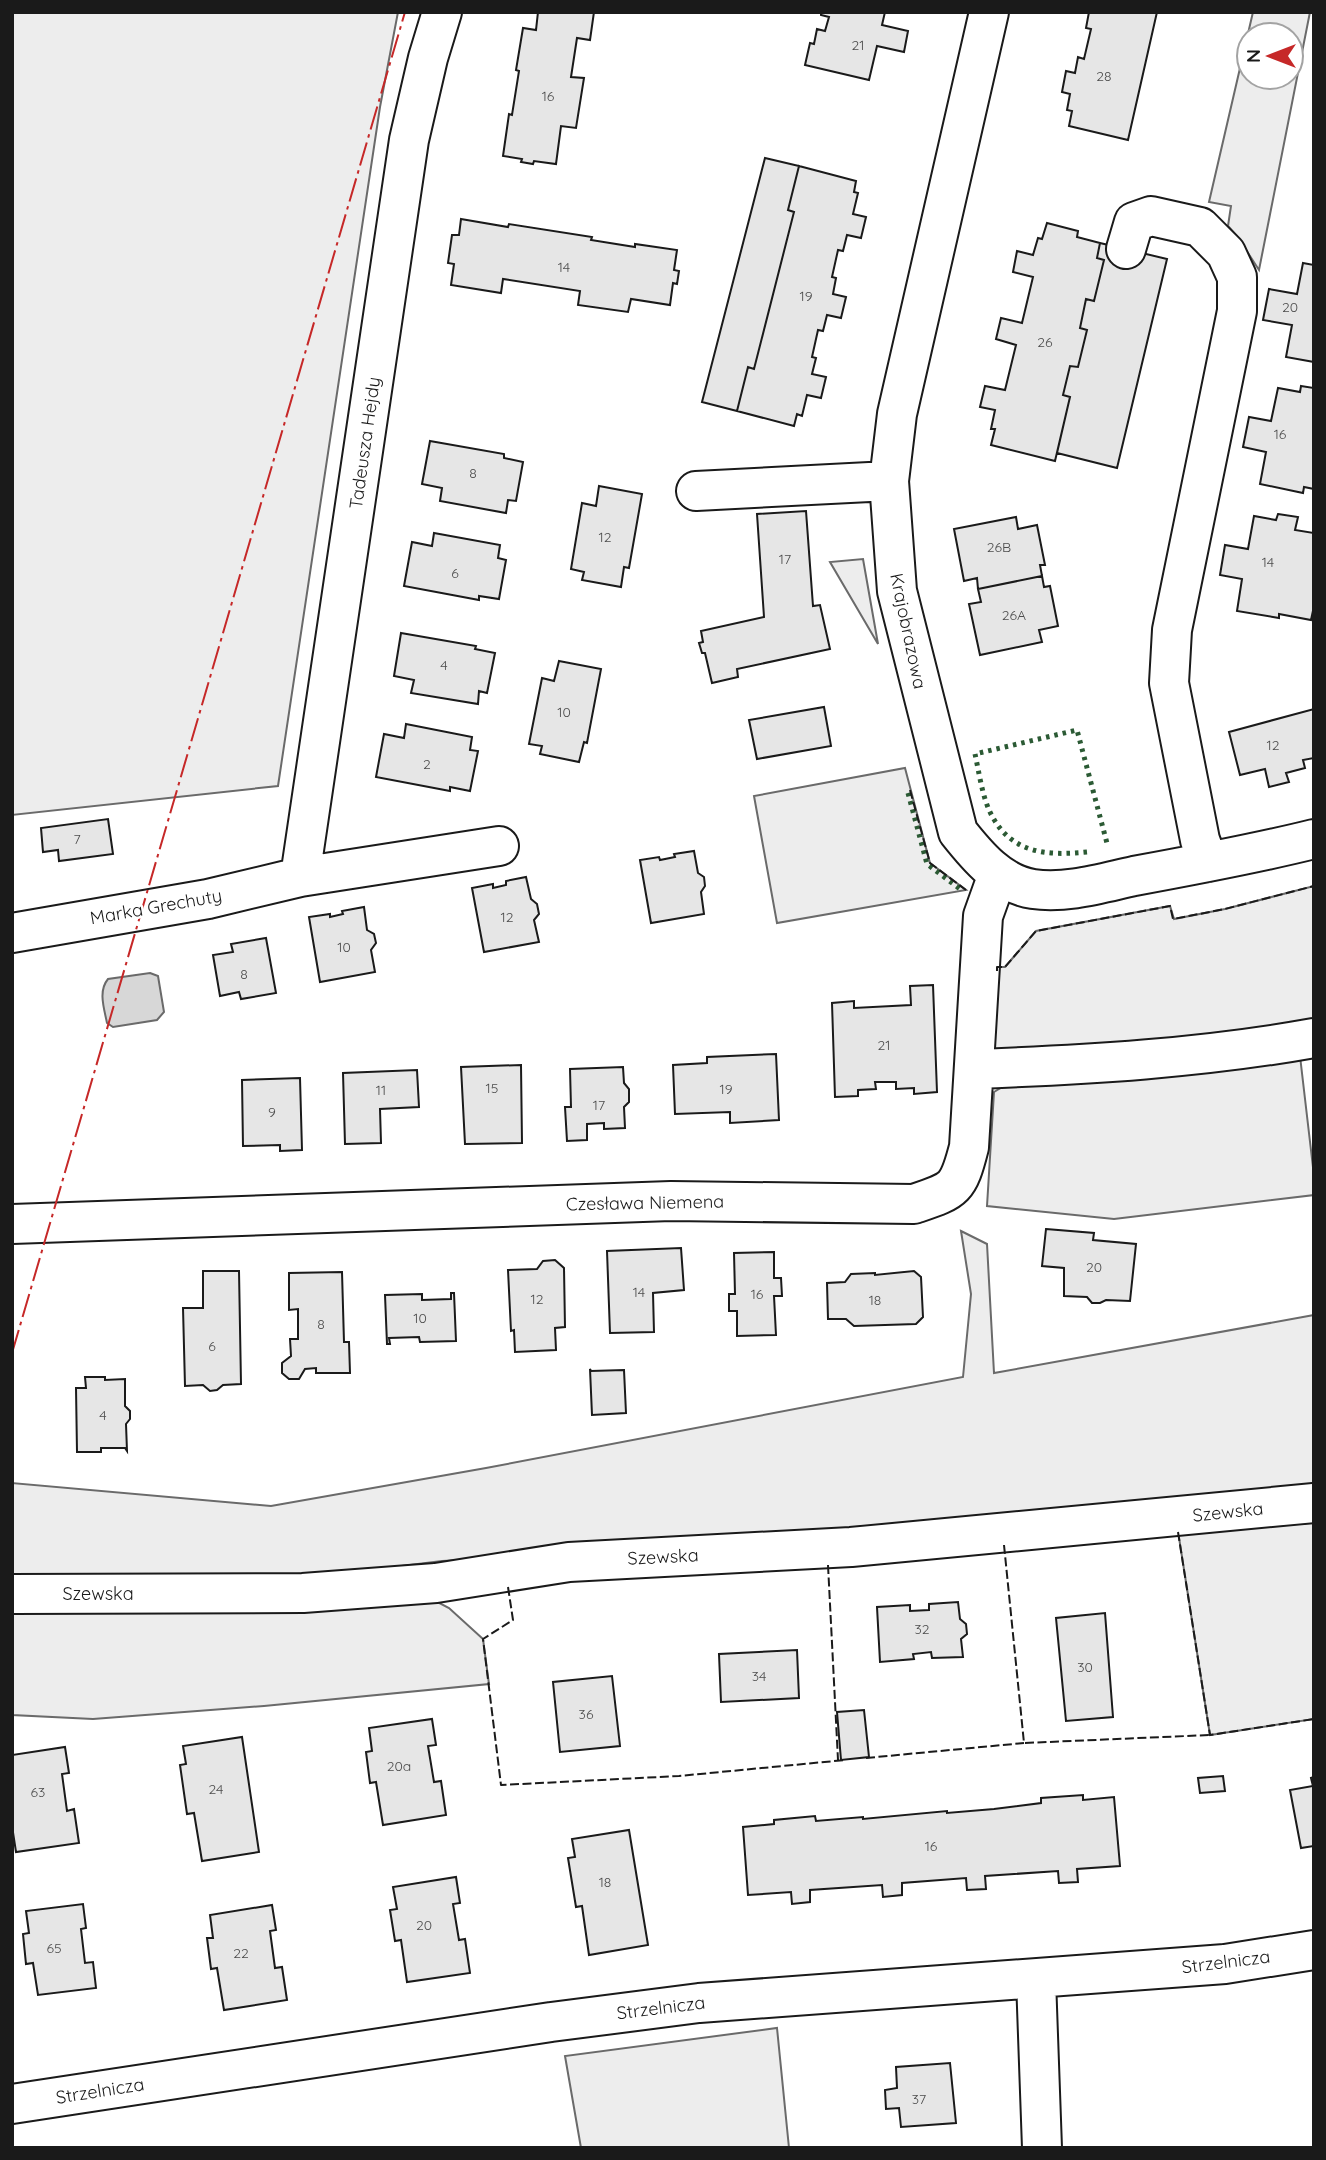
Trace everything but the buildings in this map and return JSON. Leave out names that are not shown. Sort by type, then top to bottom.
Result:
[{"type":"street","name":"Tadeusza Hejdy","points":[[300,877],[409,140],[442,12]]},
{"type":"street","name":"Krajobrazowa","points":[[989,12],[897,414],[889,481],[897,591],[958,832],[980,859],[998,874],[1031,889],[1065,890],[1314,839]]},
{"type":"street","points":[[1126,249],[1134,222],[1152,216],[1200,227],[1226,253],[1237,277],[1237,311],[1172,630],[1169,683],[1200,840],[1208,862]]},
{"type":"street","points":[[696,491],[889,481]]},
{"type":"street","name":"Marka Grechuty","points":[[12,933],[208,899],[300,877],[499,846]]},
{"type":"street","name":"Czesława Niemena","points":[[12,1224],[671,1201],[914,1204],[947,1193],[961,1178],[969,1147],[983,916],[998,874]]},
{"type":"street","points":[[974,1069],[1116,1063],[1256,1049],[1314,1038]]},
{"type":"street","name":"Szewska","points":[[12,1594],[303,1593],[436,1583],[569,1562],[851,1547],[1314,1503]]},
{"type":"street","name":"Strzelnicza","points":[[12,2104],[551,2022],[674,2006],[1225,1964],[1314,1950]]},
{"type":"street","points":[[1036,1979],[1042,2148]]},
{"type":"shaded area","points":[[12,12],[398,12],[380,107],[278,786],[12,815]]},
{"type":"shaded area","points":[[1253,12],[1310,12],[1305,37],[1305,21],[1251,21]]},
{"type":"shaded area","points":[[1235,90],[1294,91],[1259,270],[1228,226],[1231,206],[1209,202]]},
{"type":"shaded area","points":[[863,559],[878,644],[830,562]]},
{"type":"shaded area","points":[[905,768],[930,863],[966,890],[777,923],[754,796]]},
{"type":"shaded area","points":[[1314,886],[1314,1030],[992,1060],[997,967],[1005,967],[1036,931],[1170,906],[1174,919]]},
{"type":"shaded area","points":[[150,973],[158,976],[164,1012],[157,1020],[113,1027],[107,1023],[102,994],[108,979]]},
{"type":"shaded area","points":[[1300,1056],[1314,1195],[1114,1219],[987,1206],[994,1092],[1014,1080]]},
{"type":"shaded area","points":[[961,1231],[987,1244],[994,1373],[1314,1315],[1314,1496],[442,1561],[353,1572],[12,1584],[12,1483],[271,1506],[963,1377],[971,1294]]},
{"type":"shaded area","points":[[1314,1511],[1314,1719],[1210,1735],[1177,1525]]},
{"type":"shaded area","points":[[426,1596],[449,1608],[483,1639],[489,1684],[264,1706],[93,1719],[12,1715],[12,1603]]},
{"type":"shaded area","points":[[777,2028],[789,2148],[581,2148],[565,2056]]},
{"type":"hedge","points":[[1087,852],[1044,852],[1031,849],[1008,837],[998,826],[987,805],[975,754],[1077,730],[1108,847]]},
{"type":"hedge","points":[[908,793],[927,864],[960,889]]},
{"type":"fence","points":[[910,790],[930,863],[966,890]]},
{"type":"fence","points":[[997,971],[997,967],[1005,967],[1036,931],[1170,906],[1173,919],[1225,909],[1314,886]]},
{"type":"fence","points":[[1178,1532],[1210,1735],[1314,1719]]},
{"type":"fence","points":[[1004,1545],[1024,1743],[1210,1735]]},
{"type":"fence","points":[[828,1565],[838,1760]]},
{"type":"fence","points":[[508,1587],[513,1620],[483,1639],[501,1785],[679,1776],[845,1760]]},
{"type":"fence","points":[[866,1758],[1024,1743]]},
{"type":"power","points":[[12,1353],[405,12]]}]
